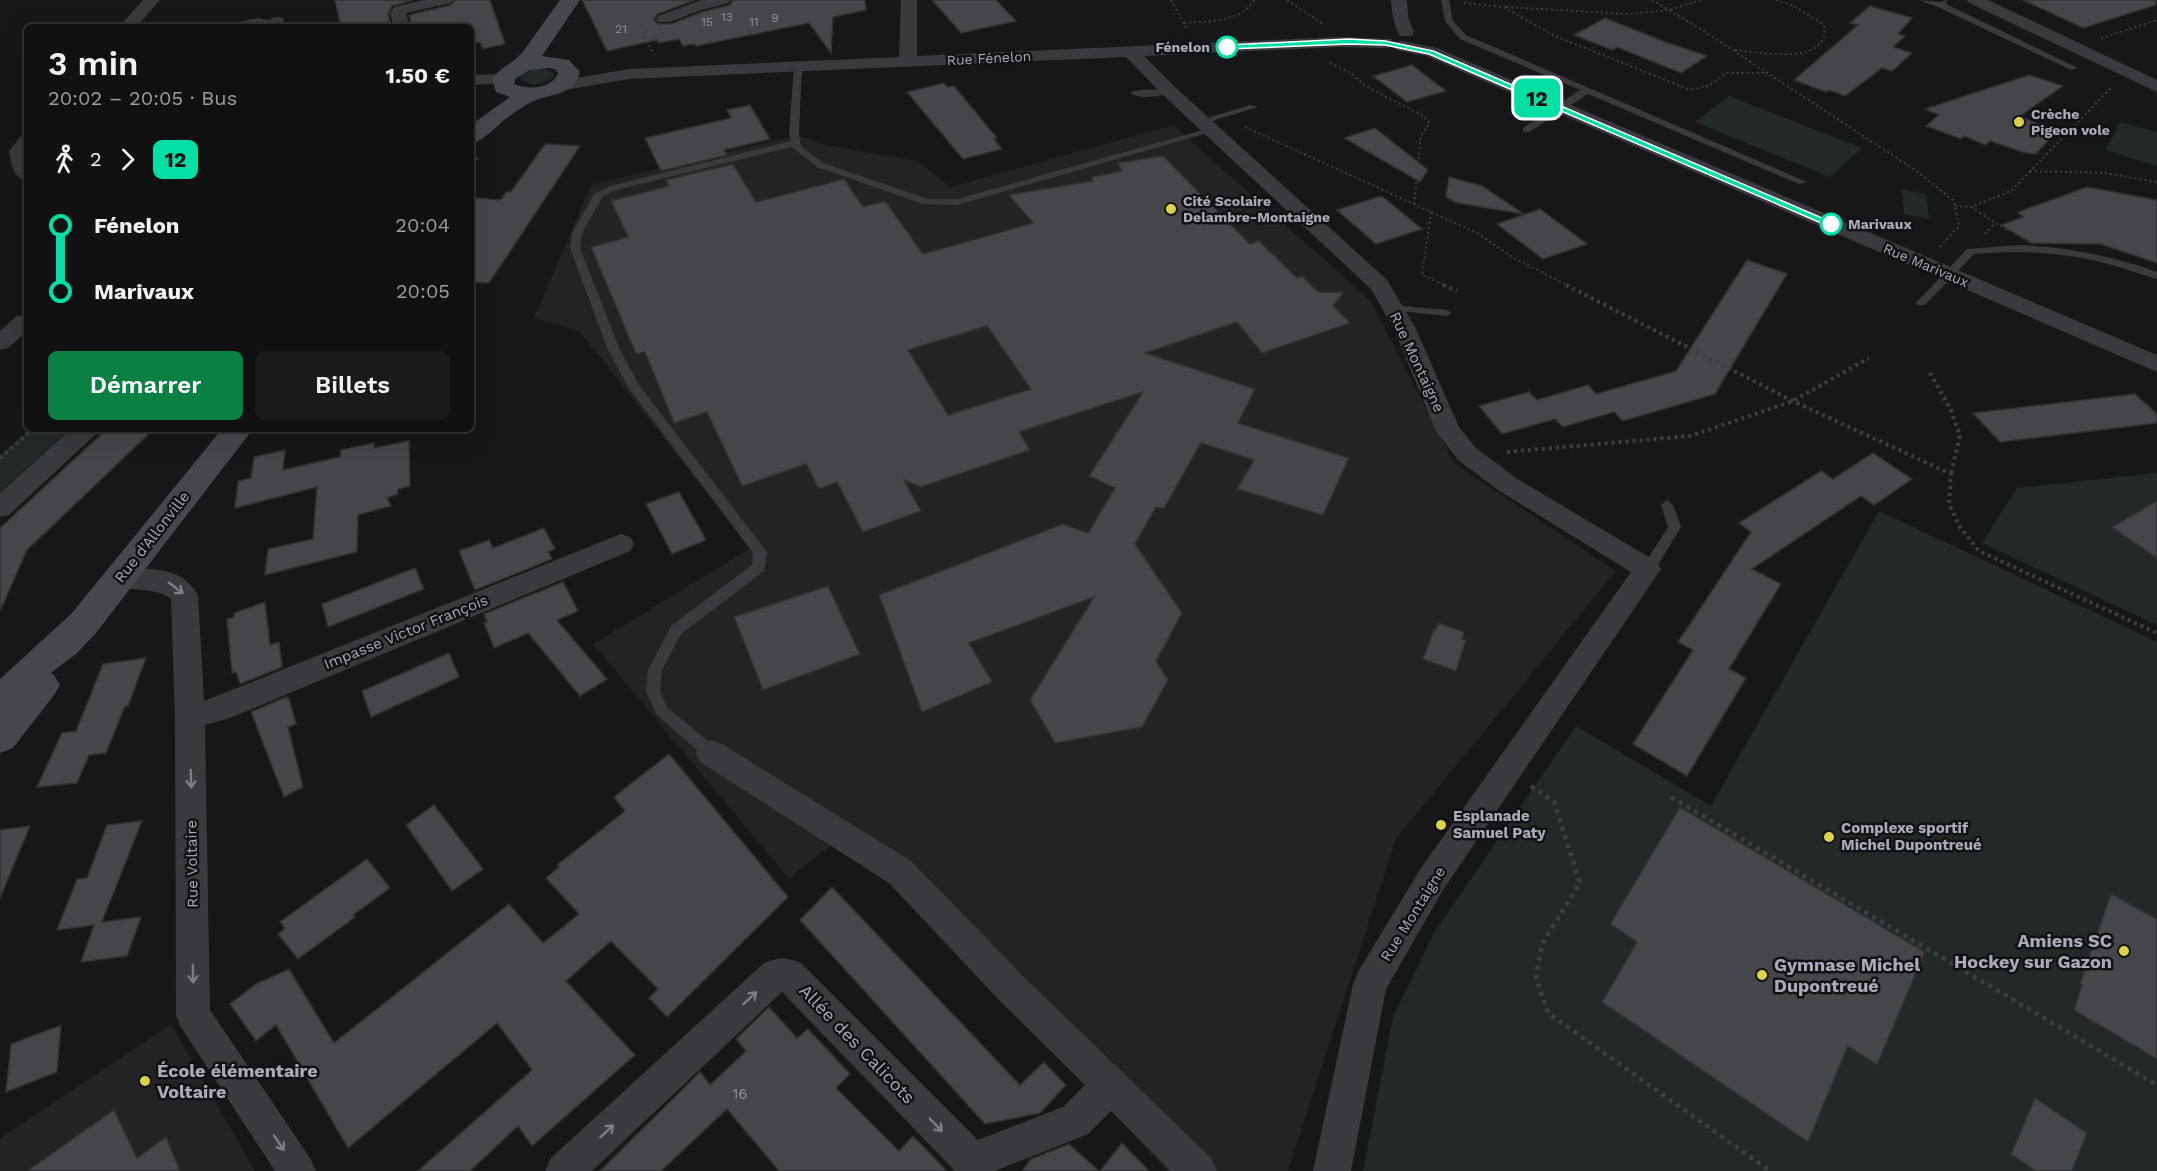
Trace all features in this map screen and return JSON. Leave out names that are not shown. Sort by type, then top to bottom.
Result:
[{"type":"main road","points":[[524,65],[570,0]]},
{"type":"main road","points":[[545,37],[560,72]]},
{"type":"main road","points":[[474,130],[510,71],[540,62],[560,72]]},
{"type":"main road","points":[[474,132],[511,105],[532,94],[560,72]]},
{"type":"main road","points":[[504,83],[515,93],[532,94]]},
{"type":"main road","name":"Rue d'Allonville","points":[[0,737],[41,687],[65,643],[120,578],[236,432]]},
{"type":"main road","name":"Rue d'Allonville","points":[[0,702],[43,659],[65,643]]},
{"type":"street","points":[[130,24],[152,0]]},
{"type":"street","points":[[396,24],[400,10],[445,0]]},
{"type":"street","points":[[664,19],[696,6],[723,0]]},
{"type":"street","points":[[908,61],[909,0]]},
{"type":"street","points":[[1975,0],[2157,87]]},
{"type":"street","points":[[1383,36],[1404,27]]},
{"type":"street","name":"Rue Marivaux","points":[[1383,36],[1404,27],[1431,52],[2157,364]]},
{"type":"street","name":"Rue Fénelon","points":[[560,72],[629,74],[1344,42],[1383,36]]},
{"type":"street","name":"Rue Montaigne","points":[[1130,51],[1169,91],[1210,123],[1379,285],[1404,327],[1448,431],[1467,454],[1507,484],[1648,569],[1432,879],[1370,984],[1332,1171]]},
{"type":"street","points":[[474,80],[504,83]]},
{"type":"street","points":[[24,144],[18,151],[24,170]]},
{"type":"street","points":[[0,172],[24,173]]},
{"type":"street","points":[[0,321],[24,321]]},
{"type":"street","points":[[0,343],[24,323]]},
{"type":"street","points":[[0,508],[83,432]]},
{"type":"street","name":"Impasse Victor François","points":[[190,717],[220,709],[621,544]]},
{"type":"street","name":"Rue Voltaire","points":[[120,578],[168,582],[184,595],[190,717],[193,1015],[297,1171]]},
{"type":"street","points":[[711,753],[900,872],[1012,989],[1198,1171]]},
{"type":"street","name":"Allée des Calicots","points":[[564,1171],[776,975],[789,975],[972,1161],[1075,1121],[1111,1085]]},
{"type":"lane","points":[[1923,0],[1943,3],[2074,68]]},
{"type":"lane","points":[[1445,1],[1450,26],[1463,37],[1802,182]]},
{"type":"lane","points":[[236,24],[258,20],[273,24]]},
{"type":"lane","points":[[798,66],[794,133],[797,147],[820,165],[927,202],[957,202],[1210,123],[1252,107]]},
{"type":"lane","points":[[1526,130],[1587,90]]},
{"type":"lane","points":[[1134,93],[1156,94],[1169,91]]},
{"type":"lane","points":[[711,753],[663,711],[653,692],[655,670],[676,630],[759,567],[759,552],[634,387],[614,350],[575,248],[577,233],[599,194],[613,188],[796,143]]},
{"type":"lane","points":[[1921,303],[1971,250],[1993,248],[2036,250],[2092,256],[2119,262],[2157,276]]},
{"type":"lane","points":[[1393,308],[1447,313]]},
{"type":"lane","name":"Rue Montaigne","points":[[1648,569],[1675,527],[1667,505]]},
{"type":"path","points":[[1171,0],[1197,48]]},
{"type":"path","points":[[1184,23],[1222,20],[1251,8],[1255,0]]},
{"type":"path","points":[[1287,0],[1321,22],[1344,42]]},
{"type":"path","points":[[1652,0],[1734,50],[1915,170],[1954,201],[1959,226],[1931,257],[1905,249],[1900,254]]},
{"type":"path","points":[[1445,1],[1503,7],[1629,14],[1669,10],[1701,0]]},
{"type":"path","points":[[1734,50],[1787,55],[1808,52],[1822,45],[1826,35],[1824,25],[1792,5],[1775,0]]},
{"type":"path","points":[[1503,7],[1555,36],[1688,89],[1703,89],[1726,72],[1768,73]]},
{"type":"path","points":[[662,72],[643,33],[664,19]]},
{"type":"path","points":[[2073,46],[2157,20]]},
{"type":"path","points":[[1311,43],[1321,58],[1351,73],[1365,86],[1422,115],[1430,123],[1421,135],[1414,206]]},
{"type":"path","points":[[1955,206],[1971,207],[2011,191],[2108,89],[2140,79]]},
{"type":"path","points":[[1210,123],[1246,127],[1414,206],[1480,234],[1514,258],[1793,401],[1951,474]]},
{"type":"path","points":[[2029,171],[2104,173],[2157,182]]},
{"type":"path","points":[[1971,207],[2036,250]]},
{"type":"path","points":[[1431,212],[1422,276],[1457,291]]},
{"type":"path","points":[[1467,454],[1489,449],[1516,453],[1690,436],[1793,401],[1869,358]]},
{"type":"path","points":[[1930,373],[1951,410],[1960,436],[1951,474],[1949,504],[1960,527],[1979,551],[2157,633]]},
{"type":"path","points":[[0,458],[30,432]]},
{"type":"path","points":[[1509,771],[1554,802],[1580,884],[1542,944],[1536,977],[1548,1013],[1770,1171]]},
{"type":"path","points":[[1671,797],[2157,1085]]},
{"type":"shaded area","points":[[534,69],[548,70],[554,74],[552,79],[535,85],[521,81],[520,77]]},
{"type":"shaded area","points":[[1729,96],[1862,148],[1830,177],[1695,122]]},
{"type":"shaded area","points":[[2120,122],[2157,132],[2157,166],[2106,150]]},
{"type":"shaded area","points":[[1173,125],[1371,301],[1454,463],[1616,571],[1396,839],[1288,1171],[1167,1171],[853,827],[789,879],[593,644],[751,548],[579,331],[534,318],[591,185],[798,135],[825,145],[918,161],[950,187]]},
{"type":"shaded area","points":[[1902,189],[1926,194],[1929,219],[1904,214]]},
{"type":"shaded area","points":[[27,432],[67,432],[0,492],[0,456]]},
{"type":"shaded area","points":[[2157,473],[2157,625],[1982,543],[2017,488]]},
{"type":"shaded area","name":"Complexe sportif Michel Dupontreué","points":[[1879,511],[2157,642],[2157,1171],[1363,1171],[1393,1017],[1435,931],[1576,726],[1711,806]]},
{"type":"shaded area","name":"École élémentaire Voltaire","points":[[171,1024],[255,1171],[0,1171],[0,1138]]},
{"type":"building","points":[[335,0],[413,0],[392,6],[388,14],[390,22],[386,24],[340,24]]},
{"type":"building","points":[[455,0],[490,0],[505,44],[483,49],[480,42],[474,43],[474,24],[411,24],[409,15],[451,5]]},
{"type":"building","points":[[582,0],[695,0],[657,14],[654,20],[658,24],[671,24],[702,12],[730,5],[733,0],[865,0],[866,10],[833,17],[831,53],[809,23],[696,46],[694,44],[683,46],[679,39],[658,43],[657,40],[607,51]]},
{"type":"building","points":[[932,0],[996,0],[1016,21],[961,33]]},
{"type":"building","points":[[2023,0],[2156,0],[2156,5],[2083,28]]},
{"type":"building","points":[[1870,6],[1912,18],[1898,34],[1905,36],[1893,47],[1912,53],[1892,71],[1882,68],[1845,96],[1829,90],[1826,92],[1794,80],[1858,25],[1850,23]]},
{"type":"building","points":[[1605,18],[1707,56],[1681,73],[1617,47],[1612,50],[1574,35]]},
{"type":"building","points":[[1412,65],[1446,91],[1407,102],[1373,76]]},
{"type":"building","points":[[2029,75],[2063,86],[2020,116],[2056,132],[2036,154],[2022,152],[1991,141],[1985,145],[1964,136],[1961,139],[1926,126],[1939,115],[1925,109]]},
{"type":"building","points":[[944,83],[947,87],[954,86],[997,138],[994,139],[1002,149],[963,159],[907,92]]},
{"type":"building","points":[[750,105],[770,139],[724,150],[727,155],[661,171],[645,138],[731,118],[727,110]]},
{"type":"building","points":[[1375,128],[1428,170],[1420,182],[1344,138]]},
{"type":"building","points":[[545,144],[580,146],[489,283],[474,282],[474,202],[477,198],[501,200],[506,192],[511,192]]},
{"type":"building","points":[[1163,156],[1250,244],[1259,241],[1297,278],[1302,276],[1318,292],[1344,292],[1333,306],[1350,323],[1262,353],[1237,322],[1145,353],[1255,389],[1238,423],[1349,458],[1323,515],[1237,489],[1254,460],[1201,443],[1164,508],[1156,507],[1135,544],[1182,613],[1156,661],[1168,680],[1142,727],[1055,743],[1030,700],[1094,597],[969,643],[992,682],[922,712],[879,595],[1063,524],[1088,533],[1115,488],[1089,476],[1143,392],[1019,432],[1030,450],[921,487],[904,480],[921,511],[863,532],[837,482],[819,489],[806,464],[742,486],[707,412],[674,423],[645,352],[636,354],[591,247],[628,237],[611,201],[669,186],[666,180],[733,164],[756,202],[844,179],[863,207],[885,201],[923,254],[1033,223],[1009,195],[1093,181],[1091,177],[1122,171],[1118,163]],"holes":[[[987,326],[1031,389],[948,415],[908,350]]]},
{"type":"building","points":[[1449,177],[1482,186],[1524,214],[1457,203],[1446,197]]},
{"type":"building","points":[[2087,187],[2157,200],[2157,263],[2100,244],[2031,243],[2001,225],[2023,217],[2018,212]]},
{"type":"building","points":[[1383,197],[1422,229],[1376,244],[1337,210]]},
{"type":"building","points":[[1540,209],[1587,244],[1543,259],[1497,224]]},
{"type":"building","points":[[1747,260],[1787,274],[1715,394],[1623,421],[1614,412],[1563,427],[1555,419],[1502,434],[1479,406],[1529,392],[1537,400],[1588,385],[1596,394],[1676,371]]},
{"type":"building","points":[[2135,394],[2157,414],[2157,423],[2000,442],[1973,413]]},
{"type":"building","points":[[104,432],[151,432],[27,550],[0,611],[0,528]]},
{"type":"building","points":[[409,441],[410,486],[398,489],[398,494],[387,498],[391,506],[358,515],[357,552],[265,575],[268,549],[313,539],[317,487],[235,508],[238,481],[251,478],[254,457],[285,450],[283,470],[340,457],[341,450],[374,443],[374,448]]},
{"type":"building","points":[[1873,453],[1912,479],[1874,505],[1861,496],[1752,569],[1781,584],[1729,669],[1746,678],[1687,776],[1633,744],[1693,650],[1678,642],[1751,532],[1739,523],[1821,471],[1833,479]]},
{"type":"building","points":[[679,492],[706,540],[672,554],[646,504]]},
{"type":"building","points":[[2157,501],[2157,558],[2112,527]]},
{"type":"building","points":[[544,528],[555,549],[548,552],[552,559],[475,590],[459,551],[489,540],[493,548]]},
{"type":"building","points":[[415,568],[424,589],[328,627],[322,604]]},
{"type":"building","points":[[563,582],[578,611],[557,620],[607,679],[580,696],[528,633],[494,648],[484,623],[487,622],[484,614]]},
{"type":"building","points":[[828,586],[860,654],[763,690],[734,617]]},
{"type":"building","points":[[265,602],[270,645],[279,642],[282,667],[240,684],[236,672],[232,673],[227,619],[234,617],[234,613]]},
{"type":"building","points":[[1438,623],[1464,632],[1462,639],[1466,640],[1456,671],[1423,659]]},
{"type":"building","points":[[449,653],[459,677],[371,717],[362,691]]},
{"type":"building","points":[[146,658],[128,706],[125,706],[106,753],[89,755],[77,783],[37,787],[62,733],[76,731],[103,664]]},
{"type":"building","points":[[286,697],[286,699],[289,698],[296,724],[288,727],[303,787],[284,797],[251,712]]},
{"type":"building","points":[[669,754],[788,897],[667,1017],[649,998],[658,989],[611,941],[566,981],[635,1055],[532,1146],[518,1126],[470,1171],[418,1171],[532,1070],[497,1023],[348,1148],[276,1025],[256,1041],[230,1004],[256,984],[289,969],[334,1043],[509,904],[543,943],[579,914],[546,878],[559,867],[557,865],[625,811],[614,797]]},
{"type":"building","points":[[434,805],[483,869],[452,891],[406,825]]},
{"type":"building","name":"Gymnase Michel Dupontreué","points":[[1680,807],[1925,952],[1877,1065],[1848,1046],[1808,1142],[1602,1002],[1637,942],[1610,924]]},
{"type":"building","points":[[142,821],[102,922],[141,917],[127,956],[81,962],[94,925],[57,930],[77,879],[87,878],[107,825]]},
{"type":"building","points":[[30,826],[0,898],[0,830]]},
{"type":"building","points":[[367,859],[390,888],[298,959],[278,934],[285,928],[280,922]]},
{"type":"building","points":[[832,887],[1020,1085],[1044,1062],[1066,1085],[1040,1113],[985,1124],[800,920]]},
{"type":"building","name":"Amiens SC Hockey sur Gazon","points":[[2111,894],[2157,919],[2157,1059],[2074,1010],[2082,985],[2080,983]]},
{"type":"building","points":[[769,1007],[797,1038],[808,1029],[850,1074],[836,1088],[899,1151],[913,1136],[947,1171],[779,1171],[727,1109],[661,1171],[600,1171],[700,1072],[710,1085],[746,1051],[736,1039]]},
{"type":"building","points":[[61,1025],[57,1072],[6,1092],[11,1044]]},
{"type":"building","points":[[2035,1098],[2087,1133],[2072,1171],[2035,1171],[2011,1154]]},
{"type":"building","points":[[114,1110],[137,1158],[166,1137],[180,1171],[27,1171]]},
{"type":"building","points":[[1122,1143],[1149,1171],[1100,1171]]},
{"type":"building","points":[[1069,1144],[1099,1171],[1022,1171],[1031,1159]]},
{"type":"bus line","name":"12","points":[[1227,47],[1349,42],[1385,43],[1431,52],[1831,224]]},
{"type":"place","name":"Fénelon","points":[[1227,47]]},
{"type":"place","name":"Crèche Pigeon vole","points":[[2019,122]]},
{"type":"place","name":"Cité Scolaire Delambre-Montaigne","points":[[1171,209]]},
{"type":"place","name":"Marivaux","points":[[1831,224]]},
{"type":"place","name":"Esplanade Samuel Paty","points":[[1441,825]]},
{"type":"place","name":"Complexe sportif Michel Dupontreué","points":[[1829,837]]},
{"type":"place","name":"Amiens SC Hockey sur Gazon","points":[[2124,951]]},
{"type":"place","name":"Gymnase Michel Dupontreué","points":[[1762,975]]},
{"type":"place","name":"École élémentaire Voltaire","points":[[145,1081]]}]
